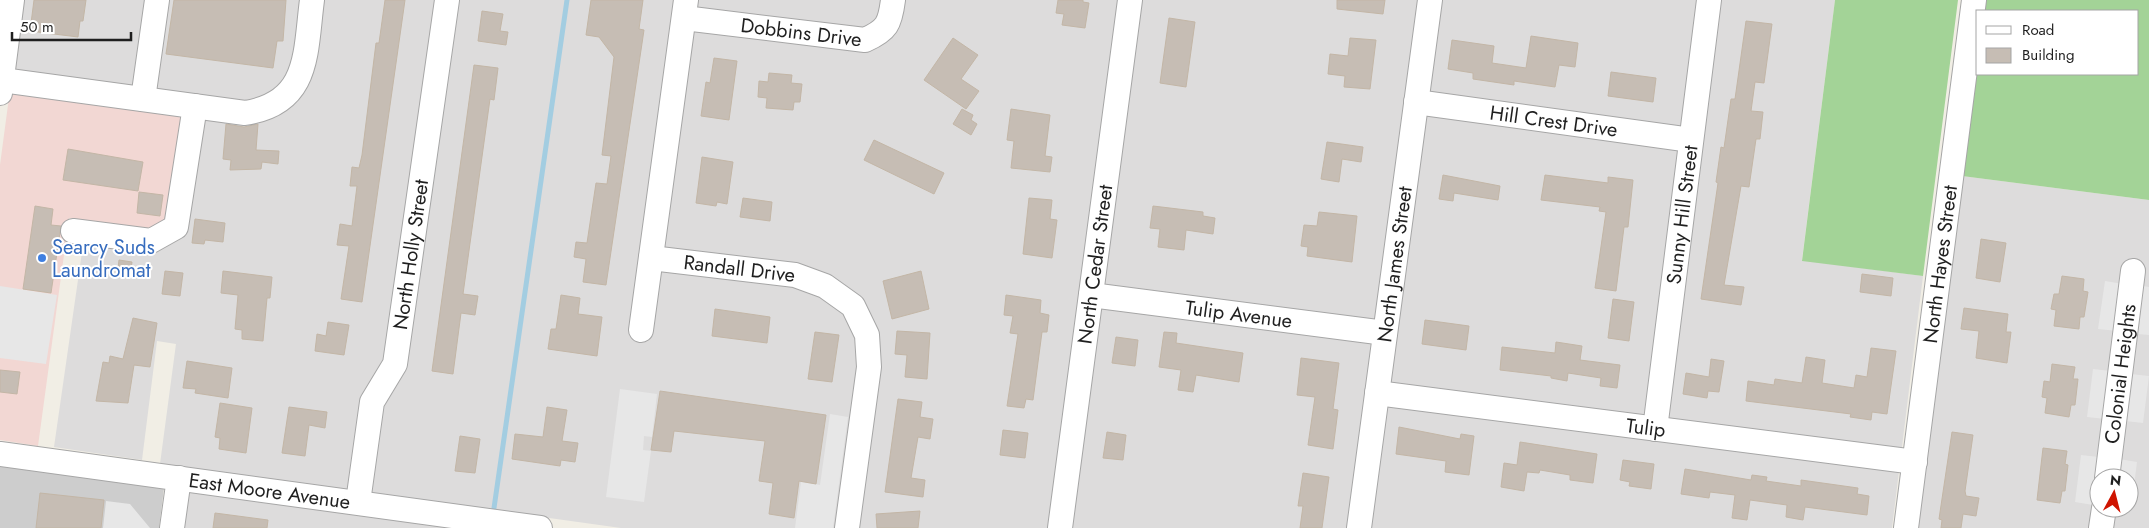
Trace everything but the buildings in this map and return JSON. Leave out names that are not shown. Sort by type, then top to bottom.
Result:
[{"type":"street","points":[[12,0],[1,87],[143,99],[245,113],[264,110],[282,101],[294,86],[303,67],[312,0]]},
{"type":"street","points":[[143,99],[157,0]]},
{"type":"street","name":"North Holly Street","points":[[358,502],[372,402],[395,364],[447,0]]},
{"type":"street","name":"Dobbins Drive","points":[[685,9],[865,40],[882,32],[890,20],[893,0]]},
{"type":"street","name":"North Cedar Street","points":[[1060,528],[1130,0]]},
{"type":"street","name":"North James Street","points":[[1359,528],[1430,0]]},
{"type":"street","name":"Sunny Hill Street","points":[[1655,429],[1709,0]]},
{"type":"street","name":"North Hayes Street","points":[[1906,528],[1974,0]]},
{"type":"street","points":[[641,330],[685,9]]},
{"type":"street","name":"Hill Crest Drive","points":[[1416,102],[1691,140]]},
{"type":"street","points":[[73,231],[151,241],[176,227],[195,106]]},
{"type":"street","name":"Randall Drive","points":[[651,258],[796,275],[825,286],[853,306],[867,335],[869,367],[847,528]]},
{"type":"street","name":"Colonial Heights","points":[[2109,468],[2133,271]]},
{"type":"street","name":"Tulip Avenue","points":[[1091,295],[1385,333]]},
{"type":"street","name":"Tulip","points":[[1377,393],[1915,462]]},
{"type":"street","name":"East Moore Avenue","points":[[0,454],[540,528]]},
{"type":"street","points":[[172,528],[179,478]]},
{"type":"shaded area","points":[[0,0],[1835,0],[1802,260],[1923,276],[1892,528],[621,528],[160,464],[176,344],[157,341],[142,460],[54,447],[83,245],[152,251],[185,229],[0,70]]},
{"type":"shaded area","points":[[10,90],[185,113],[171,217],[152,229],[69,218],[38,446],[0,440],[0,165]]},
{"type":"shaded area","points":[[1962,176],[2149,200],[2149,528],[1916,528]]},
{"type":"shaded area","points":[[2105,281],[2123,284],[2118,331],[2098,329]]},
{"type":"shaded area","points":[[0,286],[57,295],[46,364],[0,358]]},
{"type":"shaded area","points":[[2143,286],[2149,287],[2149,335],[2138,334]]},
{"type":"shaded area","points":[[2093,369],[2111,371],[2105,419],[2087,417]]},
{"type":"shaded area","points":[[2131,374],[2149,376],[2143,423],[2125,421]]},
{"type":"shaded area","points":[[620,389],[657,394],[652,437],[644,436],[643,450],[651,451],[644,502],[606,497]]},
{"type":"shaded area","points":[[830,414],[848,417],[833,528],[795,528],[801,482],[820,485]]},
{"type":"shaded area","points":[[2081,455],[2099,457],[2098,468],[2089,468],[2089,504],[2075,502]]},
{"type":"shaded area","points":[[2119,459],[2137,462],[2136,468],[2118,468]]},
{"type":"shaded area","points":[[0,466],[164,488],[159,528],[0,528]]},
{"type":"shaded area","points":[[187,490],[453,528],[182,528]]},
{"type":"shaded area","points":[[106,501],[130,504],[150,528],[103,528]]},
{"type":"green space","points":[[1835,0],[1958,0],[1923,276],[1802,261]]},
{"type":"green space","points":[[1983,0],[2149,0],[2149,200],[1962,176],[1976,61],[1976,75],[2139,75],[2139,10],[1982,10]]},
{"type":"waterway","points":[[494,508],[567,0]]},
{"type":"place","name":"Searcy Suds Laundromat","points":[[42,258]]}]
